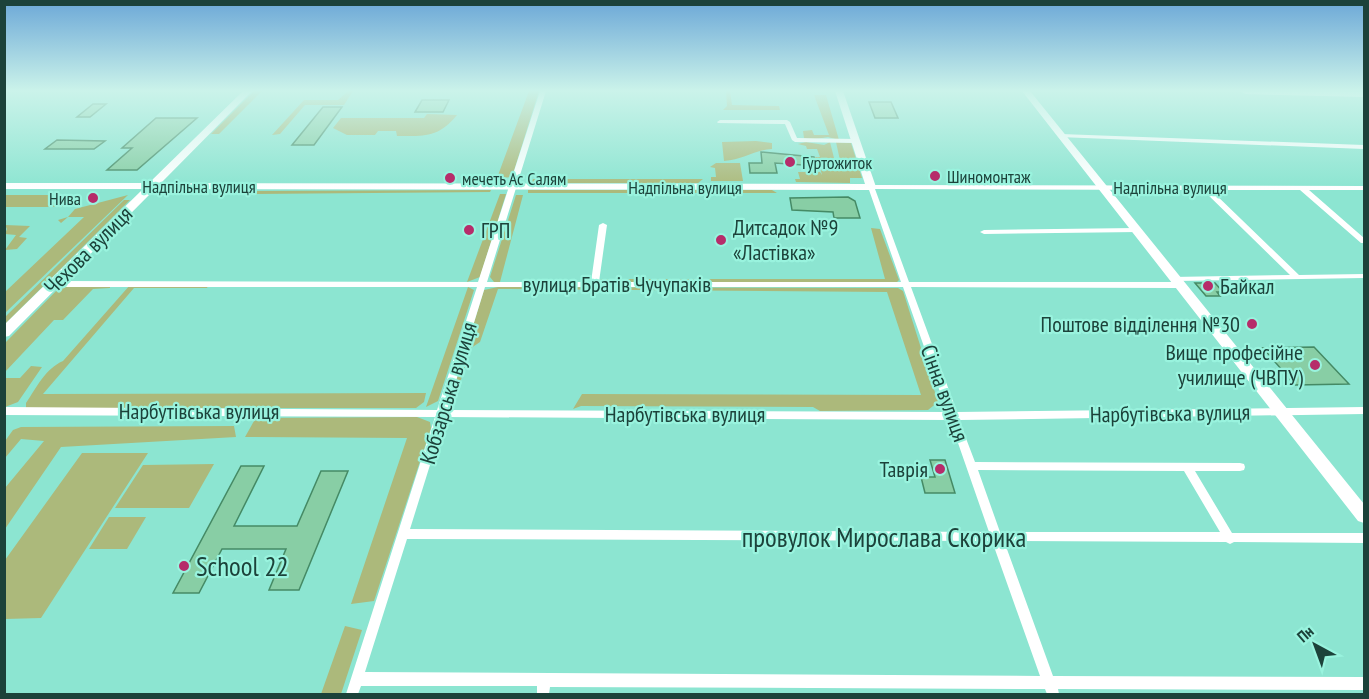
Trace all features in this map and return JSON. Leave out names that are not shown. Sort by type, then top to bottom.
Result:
[{"type":"main road","name":"Чехова вулиця","points":[[4,333],[215,124]]},
{"type":"main road","name":"Сінна вулиця","points":[[850,124],[871,187]]},
{"type":"main road","points":[[1051,124],[1365,516]]},
{"type":"main road","name":"Надпільна вулиця","points":[[4,186],[871,187]]},
{"type":"street","name":"Кобзарська вулиця","points":[[352,694],[533,124]]},
{"type":"street","points":[[787,124],[795,140],[856,141]]},
{"type":"street","points":[[1061,136],[1365,147]]},
{"type":"street","name":"Надпільна вулиця","points":[[871,187],[1365,188]]},
{"type":"street","name":"Сінна вулиця","points":[[871,187],[1051,689]]},
{"type":"street","points":[[1204,188],[1297,277]]},
{"type":"street","points":[[1302,188],[1365,241]]},
{"type":"street","points":[[595,284],[603,225]]},
{"type":"street","points":[[984,232],[1135,230]]},
{"type":"street","name":"вулиця Братів Чучупаків","points":[[54,284],[906,285],[1178,282],[1365,276]]},
{"type":"street","name":"Нарбутівська вулиця","points":[[4,411],[441,411],[953,415],[1365,410]]},
{"type":"street","points":[[971,466],[1240,467]]},
{"type":"street","points":[[1187,467],[1230,539]]},
{"type":"street","name":"провулок Мирослава Скорика","points":[[403,534],[1365,538]]},
{"type":"street","points":[[357,679],[544,679],[1051,689],[1365,684]]},
{"type":"street","points":[[543,694],[544,679]]},
{"type":"green space","points":[[221,124],[229,124],[219,134],[211,134]]},
{"type":"green space","points":[[282,124],[289,124],[280,134],[272,135]]},
{"type":"green space","points":[[337,124],[449,124],[430,134],[397,136],[396,131],[378,131],[375,135],[347,135],[333,128]]},
{"type":"green space","points":[[517,124],[529,124],[512,177],[497,178]]},
{"type":"green space","points":[[825,124],[834,124],[839,140],[828,137],[810,140],[804,138],[803,131],[812,130],[814,135],[829,135]]},
{"type":"green space","points":[[722,142],[772,143],[772,149],[724,161]]},
{"type":"green space","points":[[806,142],[824,145],[830,142],[835,162],[817,166],[812,157],[820,157],[817,149],[807,149],[806,146],[798,144]]},
{"type":"green space","points":[[836,142],[851,143],[862,178],[850,178],[850,183],[796,182],[795,179],[800,179],[798,172],[820,172],[822,175],[820,168],[841,165]]},
{"type":"green space","points":[[716,163],[740,163],[743,181],[711,181],[711,177],[716,177],[715,168],[710,167]]},
{"type":"green space","points":[[533,179],[703,179],[698,183],[532,183]]},
{"type":"green space","points":[[491,190],[490,192],[244,194],[246,191]]},
{"type":"green space","points":[[528,190],[649,190],[653,193],[528,193]]},
{"type":"green space","points":[[664,190],[772,190],[777,193],[660,193]]},
{"type":"green space","points":[[500,194],[506,194],[480,277],[467,282]]},
{"type":"green space","points":[[5,195],[69,195],[64,200],[71,201],[63,207],[5,207]]},
{"type":"green space","points":[[128,195],[5,313],[5,292],[84,217],[68,217],[75,209]]},
{"type":"green space","points":[[516,195],[523,195],[500,282],[494,282],[490,277]]},
{"type":"green space","points":[[124,200],[130,200],[5,324],[5,317]]},
{"type":"green space","points":[[5,225],[30,226],[19,237],[27,238],[17,249],[5,250],[16,235],[5,234],[7,229]]},
{"type":"green space","points":[[871,228],[880,229],[899,280],[896,283],[601,283],[601,279],[885,279]]},
{"type":"green space","points":[[130,285],[208,286],[207,288],[134,288],[43,394],[426,393],[424,402],[416,408],[26,408],[26,403],[46,374],[63,361]]},
{"type":"green space","points":[[110,286],[110,288],[93,289],[63,320],[54,320],[5,372],[5,343],[60,287]]},
{"type":"green space","points":[[468,287],[474,290],[438,401],[426,407]]},
{"type":"green space","points":[[498,287],[898,288],[903,291],[938,402],[928,410],[820,411],[813,407],[581,406],[573,409],[582,394],[921,395],[887,292],[498,289],[480,342],[471,348],[453,405],[449,404],[484,290]]},
{"type":"green space","points":[[31,366],[42,367],[18,402],[5,407],[5,378],[20,378]]},
{"type":"green space","points":[[417,417],[430,422],[431,428],[374,601],[351,604],[407,438],[245,437],[254,421],[261,418]]},
{"type":"green space","points":[[234,426],[236,437],[61,447],[5,529],[5,488],[44,441],[21,439],[5,458],[5,441],[13,430],[21,427]]},
{"type":"green space","points":[[82,453],[148,453],[41,618],[5,619],[5,560]]},
{"type":"green space","points":[[214,464],[189,508],[115,508],[143,465]]},
{"type":"green space","points":[[109,517],[146,517],[127,549],[89,549]]},
{"type":"green space","points":[[345,626],[362,630],[341,694],[321,694]]},
{"type":"building","points":[[150,124],[191,124],[137,170],[107,170],[132,148],[122,148]]},
{"type":"building","points":[[309,124],[330,124],[314,145],[292,145]]},
{"type":"building","points":[[57,140],[105,141],[94,149],[45,149]]},
{"type":"building","name":"Гуртожиток","points":[[761,152],[814,157],[817,166],[775,163],[777,173],[750,173],[749,163],[762,163]]},
{"type":"building","points":[[848,197],[855,201],[860,218],[834,218],[833,212],[792,210],[790,198]]},
{"type":"building","name":"Байкал","points":[[1195,283],[1215,283],[1223,292],[1217,292],[1220,296],[1206,296]]},
{"type":"building","points":[[1314,347],[1349,384],[1295,385],[1263,348]]},
{"type":"building","name":"Таврія","points":[[930,460],[945,460],[955,493],[925,493],[921,477],[935,477]]},
{"type":"building","points":[[241,466],[264,466],[234,526],[297,526],[321,471],[348,471],[299,590],[269,590],[286,549],[222,549],[199,593],[173,593]]},
{"type":"place","name":"Гуртожиток","points":[[790,162]]},
{"type":"place","name":"Шиномонтаж","points":[[935,176]]},
{"type":"place","name":"мечеть Ас Салям","points":[[450,178]]},
{"type":"place","name":"Нива","points":[[93,198]]},
{"type":"place","name":"ГРП","points":[[469,230]]},
{"type":"place","name":"Дитсадок №9 «Ластівка»","points":[[721,240]]},
{"type":"place","name":"Байкал","points":[[1208,286]]},
{"type":"place","name":"Поштове відділення №30","points":[[1252,324]]},
{"type":"place","name":"Вище професійне училище (ЧВПУ)","points":[[1315,365]]},
{"type":"place","name":"Таврія","points":[[940,469]]},
{"type":"place","name":"School 22","points":[[184,566]]}]
